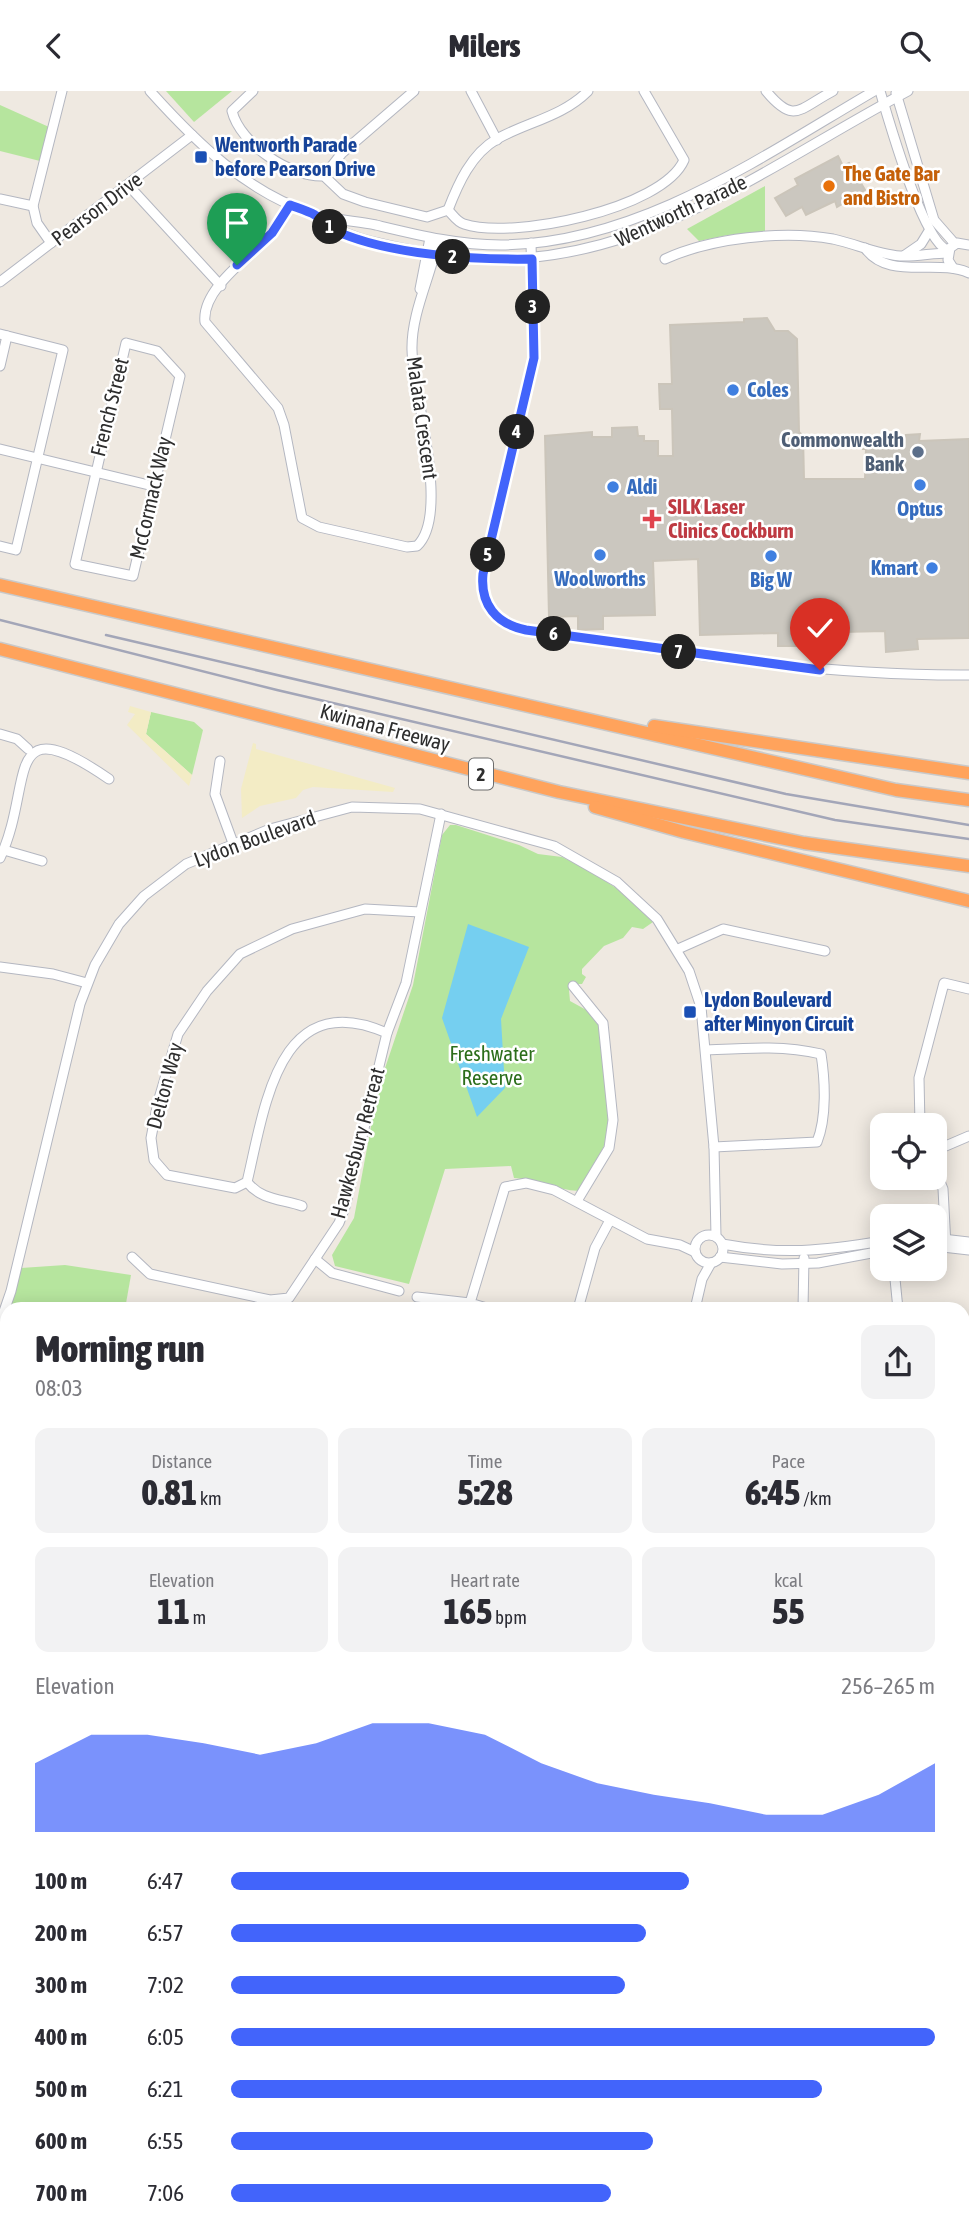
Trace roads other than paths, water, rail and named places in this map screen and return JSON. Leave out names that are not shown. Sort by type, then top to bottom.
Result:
[{"type":"highway","points":[[0,585],[591,718],[896,790],[969,800]]},
{"type":"highway","name":"Kwinana Freeway","points":[[0,649],[559,792],[792,841],[969,866]]},
{"type":"highway","points":[[591,718],[969,773]]},
{"type":"highway","points":[[559,792],[582,803],[684,832],[969,901]]},
{"type":"street","points":[[51,243],[37,223],[33,207],[62,91]]},
{"type":"street","name":"Wentworth Parade","points":[[150,91],[192,135],[241,176],[290,205],[316,215],[357,221],[434,239],[531,243],[593,233],[640,218],[688,196],[874,91]]},
{"type":"street","points":[[253,91],[232,111],[240,132],[270,156],[302,175],[324,176],[343,194],[423,217],[448,210],[469,166],[497,139],[563,110],[588,91]]},
{"type":"street","points":[[324,176],[342,153],[414,91]]},
{"type":"street","points":[[471,91],[497,139]]},
{"type":"street","points":[[448,210],[460,223],[478,227],[525,226],[620,207],[665,184],[677,175],[684,160],[645,91]]},
{"type":"street","points":[[766,91],[783,111],[792,113],[833,91]]},
{"type":"street","points":[[880,91],[929,231],[939,247],[950,249]]},
{"type":"street","name":"Wentworth Parade","points":[[316,215],[334,230],[431,254],[480,260],[532,259],[589,250],[634,237],[677,218],[788,159],[897,94],[908,91]]},
{"type":"street","points":[[897,94],[934,220],[950,249],[953,268]]},
{"type":"street","name":"Pearson Drive","points":[[0,282],[129,186],[192,135]]},
{"type":"street","points":[[781,144],[788,159]]},
{"type":"street","points":[[129,186],[221,286]]},
{"type":"street","points":[[0,199],[33,207]]},
{"type":"street","name":"Malata Crescent","points":[[290,205],[272,233],[233,269],[206,309],[205,322],[278,408],[284,425],[302,518],[319,527],[412,548],[425,536],[432,485],[412,354],[434,239]]},
{"type":"street","points":[[904,256],[921,244],[929,231]]},
{"type":"street","points":[[665,259],[701,245],[731,239],[824,238],[904,256],[969,245]]},
{"type":"street","points":[[531,243],[534,358],[483,574],[484,596],[495,616],[509,626],[526,630],[753,663],[863,673],[969,675]]},
{"type":"street","points":[[865,248],[876,259],[893,265],[968,270]]},
{"type":"street","points":[[0,366],[4,335],[63,350],[16,549],[0,546]]},
{"type":"street","name":"French Street","points":[[94,472],[126,343]]},
{"type":"street","name":"McCormack Way","points":[[94,472],[75,564],[134,576],[180,376],[157,351],[126,343]]},
{"type":"street","points":[[0,449],[153,486]]},
{"type":"street","points":[[0,734],[17,739],[28,750]]},
{"type":"street","points":[[42,861],[2,854],[14,809],[16,762],[28,750],[36,747],[52,751],[108,779]]},
{"type":"street","points":[[220,761],[215,790],[233,843]]},
{"type":"street","name":"Lydon Boulevard","points":[[5,1302],[87,983],[106,944],[144,896],[186,864],[294,820],[340,812],[352,807],[420,809],[554,846],[582,861],[637,898],[678,949],[698,998],[707,1050],[714,1147],[714,1220],[720,1257]]},
{"type":"street","name":"Hawkesbury Retreat","points":[[132,1257],[150,1273],[270,1300],[289,1298],[339,1223],[345,1206],[387,1033],[407,983],[441,814]]},
{"type":"street","name":"Delton Way","points":[[247,1182],[234,1188],[167,1175],[154,1160],[151,1138],[158,1102],[178,1034],[206,991],[240,954],[292,929],[365,909],[420,912]]},
{"type":"street","points":[[678,949],[723,929],[825,951]]},
{"type":"street","points":[[0,967],[53,974],[87,983]]},
{"type":"street","points":[[920,1113],[919,1078],[944,983],[969,989]]},
{"type":"street","points":[[573,986],[603,1023],[613,1119],[608,1148],[577,1201]]},
{"type":"street","points":[[302,1206],[267,1198],[255,1192],[247,1182],[270,1086],[282,1062],[303,1035],[330,1021],[365,1023],[387,1033]]},
{"type":"street","points":[[707,1050],[766,1047],[803,1050],[821,1054],[823,1069],[821,1125],[817,1142],[714,1147]]},
{"type":"street","points":[[947,1145],[969,1136]]},
{"type":"street","points":[[470,1302],[505,1187],[526,1183],[554,1190],[647,1239],[680,1245],[702,1258],[804,1263],[870,1253]]},
{"type":"street","points":[[680,1245],[700,1237],[714,1220]]},
{"type":"street","points":[[580,1302],[595,1248],[609,1221]]},
{"type":"street","points":[[700,1237],[773,1252],[803,1253],[870,1243]]},
{"type":"street","points":[[697,1302],[702,1279],[700,1237]]},
{"type":"street","points":[[947,1242],[969,1242]]},
{"type":"street","points":[[947,1242],[969,1250]]},
{"type":"street","points":[[803,1253],[803,1302]]},
{"type":"street","points":[[315,1259],[332,1273],[400,1291]]},
{"type":"street","points":[[895,1281],[897,1302]]},
{"type":"street","points":[[417,1297],[461,1302]]},
{"type":"water","points":[[468,924],[529,947],[501,1019],[505,1088],[477,1117],[442,1018]]},
{"type":"railway","points":[[0,620],[277,690],[835,820],[969,839]]},
{"type":"railway","points":[[106,635],[786,794],[969,825]]},
{"type":"place","name":"Wentworth Parade before Pearson Drive","points":[[201,157]]},
{"type":"place","name":"The Gate Bar and Bistro","points":[[829,186]]},
{"type":"place","name":"Coles","points":[[733,390]]},
{"type":"place","name":"Commonwealth Bank","points":[[918,452]]},
{"type":"place","name":"Optus","points":[[920,485]]},
{"type":"place","name":"Aldi","points":[[613,487]]},
{"type":"place","name":"SILK Laser Clinics Cockburn","points":[[652,519]]},
{"type":"place","name":"Woolworths","points":[[600,555]]},
{"type":"place","name":"Big W","points":[[771,556]]},
{"type":"place","name":"Kmart","points":[[932,568]]},
{"type":"place","name":"Lydon Boulevard after Minyon Circuit","points":[[690,1012]]},
{"type":"park label","name":"Freshwater Reserve","points":[[492,1066]]}]
